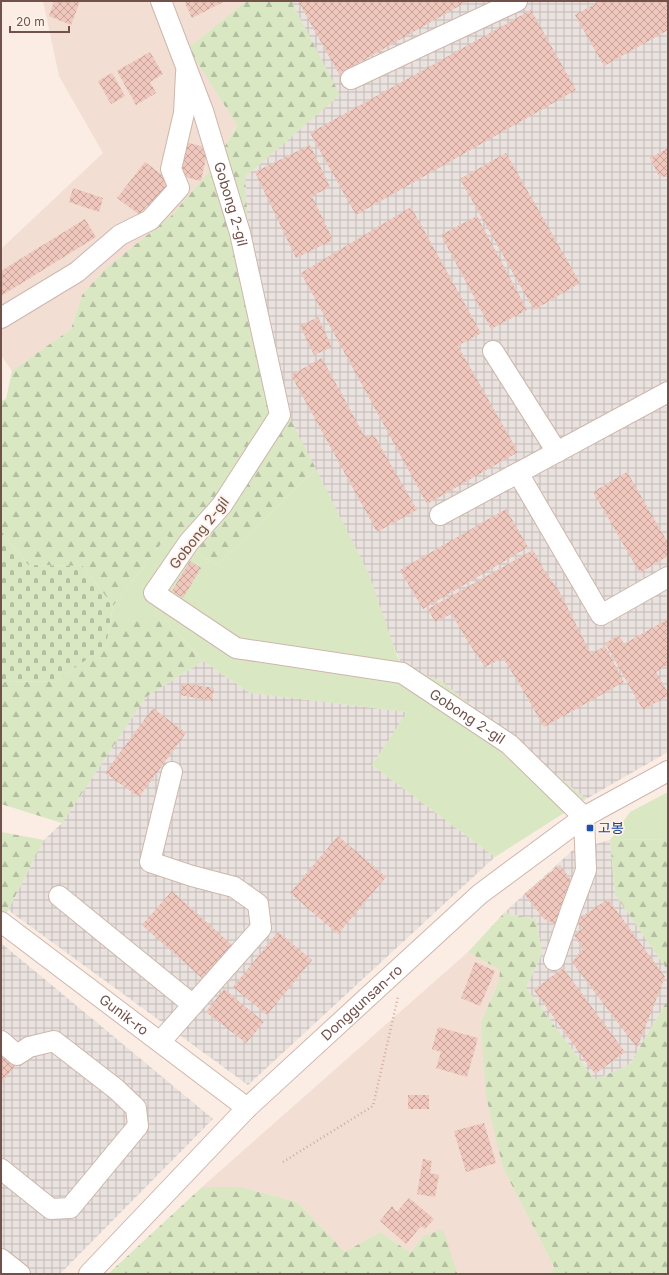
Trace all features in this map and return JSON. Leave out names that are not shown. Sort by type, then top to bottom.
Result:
[{"type":"street","name":"Gobong 2-gil","points":[[162,1],[204,111],[240,233],[280,415],[222,505],[189,542],[154,593],[236,648],[402,672],[509,744],[584,817]]},
{"type":"street","points":[[351,79],[516,1]]},
{"type":"street","points":[[1,318],[77,272],[120,236],[150,220],[179,188],[171,169],[184,113],[186,65]]},
{"type":"street","points":[[493,351],[557,452]]},
{"type":"street","points":[[440,515],[668,392]]},
{"type":"street","points":[[518,473],[601,615],[668,577]]},
{"type":"street","name":"Donggunsan-ro","points":[[89,1274],[247,1108],[480,894],[584,817],[668,771]]},
{"type":"street","points":[[160,1042],[261,928],[258,904],[234,887],[192,876],[150,862],[172,772]]},
{"type":"street","points":[[554,960],[570,910],[586,870],[584,817]]},
{"type":"street","points":[[59,896],[193,1005]]},
{"type":"street","name":"Gunik-ro","points":[[1,922],[247,1108]]},
{"type":"street","points":[[1,1041],[17,1056],[29,1047],[54,1041],[116,1089],[136,1108],[138,1126],[70,1208],[51,1209],[1,1170]]},
{"type":"street","points":[[1,1259],[20,1274]]},
{"type":"path","points":[[284,1162],[373,1106],[400,991]]},
{"type":"shaded area","points":[[43,1],[246,1],[188,48],[237,124],[213,167],[171,216],[105,269],[82,295],[71,329],[12,371],[1,355],[1,249],[103,153],[59,76]]},
{"type":"shaded area","points":[[291,1],[668,1],[668,752],[586,799],[441,681],[403,667],[286,410],[248,228],[245,177],[339,95]]},
{"type":"shaded area","points":[[203,661],[250,693],[408,712],[372,765],[495,857],[248,1085],[8,910],[44,840],[62,823],[146,697]]},
{"type":"shaded area","points":[[610,840],[615,894],[668,971],[668,999],[630,1064],[595,1080],[526,988],[542,953],[536,919],[504,913],[573,850]]},
{"type":"shaded area","points":[[1,943],[213,1119],[60,1274],[1,1274]]},
{"type":"shaded area","points":[[468,952],[500,970],[499,981],[481,1022],[503,1168],[554,1267],[550,1274],[460,1274],[422,1237],[411,1253],[380,1232],[345,1252],[297,1202],[241,1187],[202,1187]]},
{"type":"green space","points":[[246,1],[291,1],[340,95],[245,177],[248,228],[286,410],[316,469],[217,565],[167,536],[113,606],[83,566],[28,565],[1,531],[1,401],[6,399],[12,371],[71,329],[82,295],[105,269],[171,216],[213,167],[237,125],[188,48]]},
{"type":"green space","points":[[316,469],[369,574],[397,656],[403,667],[441,681],[586,799],[495,857],[372,765],[407,712],[250,693],[203,661],[164,618],[111,618],[113,606],[167,536],[217,565]]},
{"type":"green space","points":[[1,531],[28,565],[83,566],[113,606],[106,646],[56,681],[1,682]]},
{"type":"green space","points":[[111,618],[164,618],[203,661],[146,697],[62,823],[1,804],[1,682],[56,681],[106,646]]},
{"type":"green space","points":[[668,792],[668,839],[610,840],[630,812]]},
{"type":"green space","points":[[1,832],[44,840],[8,910],[1,930]]},
{"type":"green space","points":[[668,839],[668,971],[615,894],[610,840]]},
{"type":"green space","points":[[504,913],[536,919],[542,953],[526,988],[595,1080],[630,1064],[668,999],[668,1274],[550,1274],[554,1267],[503,1168],[486,1096],[481,1022],[499,981],[500,970],[468,952]]},
{"type":"green space","points":[[202,1187],[241,1187],[297,1202],[345,1252],[380,1232],[411,1253],[422,1237],[443,1229],[457,1272],[460,1274],[108,1274]]},
{"type":"building","points":[[54,1],[80,1],[71,25],[49,16]]},
{"type":"building","points":[[188,1],[225,1],[192,18],[185,3]]},
{"type":"building","points":[[298,1],[468,1],[339,74]]},
{"type":"building","points":[[600,1],[668,1],[668,30],[604,66],[575,15]]},
{"type":"building","points":[[531,10],[576,90],[356,215],[310,133]]},
{"type":"building","points":[[150,52],[163,74],[150,82],[156,93],[136,105],[117,71]]},
{"type":"building","points":[[112,73],[125,96],[111,104],[98,81]]},
{"type":"building","points":[[185,142],[208,148],[201,181],[178,175]]},
{"type":"building","points":[[310,145],[330,187],[312,196],[333,240],[296,258],[255,172]]},
{"type":"building","points":[[668,148],[668,177],[659,176],[650,158]]},
{"type":"building","points":[[506,153],[580,283],[534,310],[460,179]]},
{"type":"building","points":[[145,162],[174,184],[154,210],[147,205],[140,215],[117,198]]},
{"type":"building","points":[[73,188],[103,198],[99,212],[69,202]]},
{"type":"building","points":[[411,207],[481,333],[458,346],[518,452],[427,504],[301,273]]},
{"type":"building","points":[[477,216],[527,310],[491,329],[441,235]]},
{"type":"building","points":[[85,219],[96,237],[1,296],[1,271]]},
{"type":"building","points":[[318,317],[332,347],[314,355],[300,326]]},
{"type":"building","points":[[322,358],[365,437],[374,435],[417,510],[377,532],[291,375]]},
{"type":"building","points":[[627,472],[668,543],[668,556],[640,573],[593,492]]},
{"type":"building","points":[[506,509],[528,547],[423,609],[400,570]]},
{"type":"building","points":[[533,550],[544,570],[559,591],[591,654],[605,646],[624,682],[544,727],[503,658],[485,667],[468,642],[446,604],[451,614],[435,622],[428,609]]},
{"type":"building","points":[[190,561],[201,568],[183,598],[172,591]]},
{"type":"building","points":[[668,619],[668,665],[656,672],[668,693],[668,696],[643,710],[605,643],[619,635],[624,644]]},
{"type":"building","points":[[182,683],[214,688],[212,701],[180,695]]},
{"type":"building","points":[[153,708],[186,733],[139,797],[105,773]]},
{"type":"building","points":[[338,836],[386,877],[338,934],[290,893]]},
{"type":"building","points":[[560,865],[574,884],[555,924],[544,919],[524,894]]},
{"type":"building","points":[[172,891],[232,945],[203,979],[142,925]]},
{"type":"building","points":[[608,899],[665,977],[637,1048],[572,962],[583,949],[574,935],[582,928],[577,920]]},
{"type":"building","points":[[278,932],[312,960],[267,1015],[233,987]]},
{"type":"building","points":[[475,962],[495,971],[480,1006],[461,998]]},
{"type":"building","points":[[563,968],[625,1052],[595,1074],[534,990]]},
{"type":"building","points":[[224,989],[264,1022],[246,1043],[206,1012]]},
{"type":"building","points":[[438,1027],[478,1038],[467,1077],[436,1068],[441,1052],[432,1049]]},
{"type":"building","points":[[1,1054],[15,1066],[1,1083]]},
{"type":"building","points":[[408,1095],[429,1095],[429,1109],[408,1109]]},
{"type":"building","points":[[484,1123],[496,1163],[466,1172],[454,1131]]},
{"type":"building","points":[[423,1159],[432,1161],[430,1173],[439,1175],[435,1197],[417,1194]]},
{"type":"building","points":[[409,1198],[434,1219],[425,1229],[421,1226],[406,1244],[380,1221],[392,1206],[397,1212]]},
{"type":"place","name":"고봉","points":[[590,828]]}]
